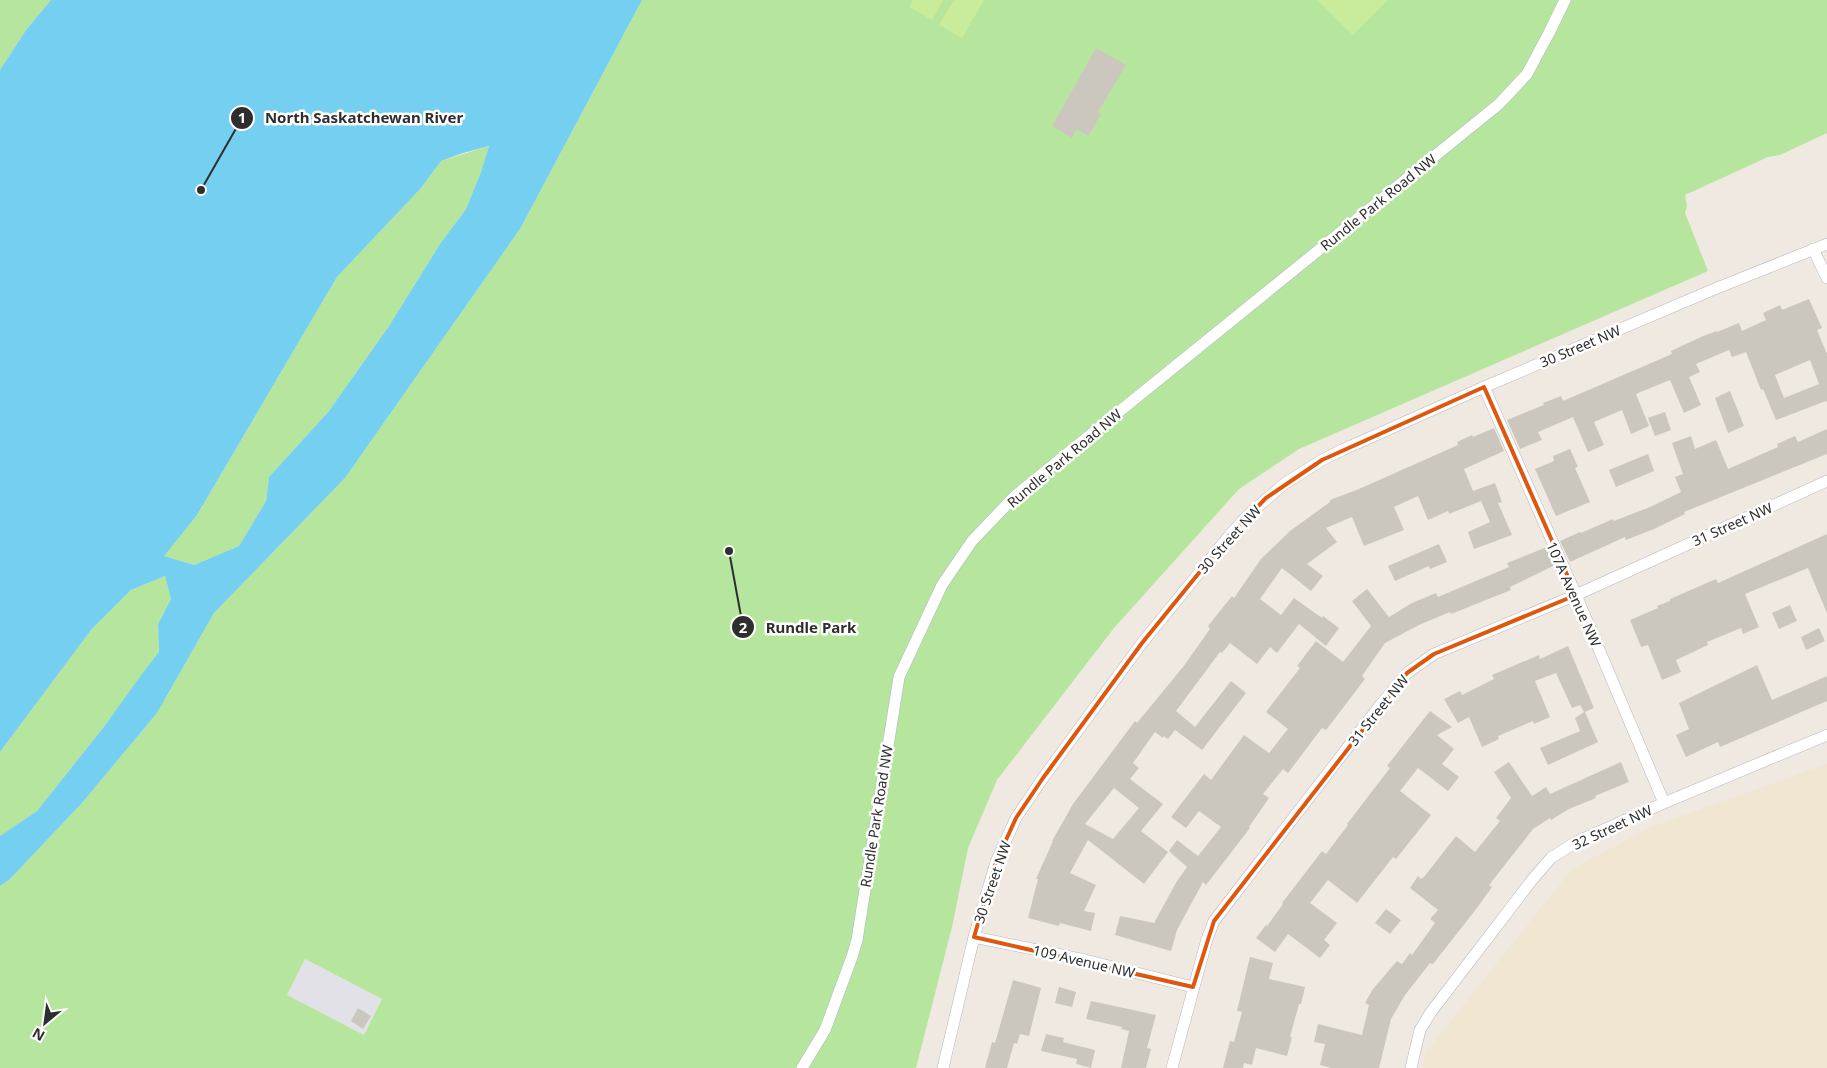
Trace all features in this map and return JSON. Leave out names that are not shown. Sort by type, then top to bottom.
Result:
[{"type":"street","name":"Rundle Park Road NW","points":[[802,1068],[825,1030],[857,940],[899,676],[942,585],[972,541],[1015,496],[1499,104],[1527,74],[1564,0]]},
{"type":"street","name":"30 Street NW","points":[[943,1068],[974,937],[996,862],[1016,818],[1037,786],[1142,643],[1246,516],[1284,484],[1322,460],[1484,387],[1717,288],[1827,244]]},
{"type":"street","points":[[1813,249],[1827,278]]},
{"type":"street","name":"107A Avenue NW","points":[[1484,387],[1576,595],[1664,803]]},
{"type":"street","name":"31 Street NW","points":[[1172,1068],[1193,987],[1214,921],[1407,673],[1434,654],[1576,595],[1827,481]]},
{"type":"street","name":"32 Street NW","points":[[1411,1068],[1420,1030],[1431,1012],[1532,880],[1552,858],[1576,842],[1827,735]]},
{"type":"street","name":"109 Avenue NW","points":[[974,937],[1085,960],[1193,987]]},
{"type":"highlighted area","points":[[1484,387],[1576,595],[1434,654],[1407,673],[1214,921],[1193,987],[974,937],[996,862],[1016,818],[1043,778],[1142,643],[1229,536],[1266,498],[1322,460]]},
{"type":"shaded area","points":[[1827,764],[1827,1068],[1422,1068],[1426,1052],[1572,869],[1651,827]]},
{"type":"shaded area","points":[[305,959],[382,999],[364,1035],[286,995]]},
{"type":"green space","points":[[0,0],[51,0],[26,30],[0,70]]},
{"type":"green space","points":[[642,0],[1827,0],[1827,133],[1780,155],[1768,157],[1685,195],[1687,206],[1685,213],[1708,271],[1299,449],[1239,489],[1114,628],[997,780],[968,848],[952,927],[916,1068],[0,1068],[0,886],[10,879],[82,803],[157,713],[214,613],[345,478],[520,229]],"holes":[[[305,959],[382,999],[364,1035],[287,995]]]},
{"type":"green space","points":[[913,0],[943,0],[932,20],[909,7]]},
{"type":"green space","points":[[954,0],[984,0],[962,38],[939,25]]},
{"type":"green space","points":[[1317,0],[1388,0],[1353,35]]},
{"type":"green space","points":[[489,146],[466,209],[440,244],[389,326],[329,411],[269,477],[266,501],[239,546],[194,565],[163,556],[197,515],[337,277],[421,188],[441,161]]},
{"type":"green space","points":[[165,576],[171,599],[158,624],[159,652],[103,728],[37,811],[0,836],[0,752],[91,630],[131,590]]},
{"type":"water","points":[[51,0],[642,0],[520,229],[345,478],[214,613],[157,713],[82,803],[10,879],[0,886],[0,836],[37,811],[103,728],[159,652],[158,624],[171,599],[165,576],[131,590],[91,630],[0,752],[0,70],[26,30]],"holes":[[[489,146],[466,209],[440,244],[389,326],[329,411],[269,477],[266,501],[239,546],[194,565],[164,556],[197,515],[337,277],[421,188],[441,161]]]},
{"type":"building","points":[[1096,48],[1126,65],[1098,112],[1101,114],[1088,136],[1077,129],[1072,138],[1052,126]]},
{"type":"building","points":[[1809,299],[1822,328],[1817,330],[1827,354],[1827,402],[1776,420],[1763,389],[1761,390],[1746,352],[1732,357],[1729,350],[1696,364],[1700,372],[1689,377],[1701,405],[1684,413],[1670,380],[1636,394],[1649,426],[1631,434],[1622,410],[1594,422],[1604,445],[1588,452],[1573,417],[1538,432],[1542,440],[1520,449],[1507,420],[1561,396],[1563,401],[1672,354],[1671,351],[1703,336],[1739,323],[1742,331],[1766,320],[1763,313],[1780,305],[1782,310]],"holes":[[[1810,360],[1819,384],[1784,398],[1775,375]]]},
{"type":"building","points":[[1730,391],[1744,426],[1728,433],[1715,398]]},
{"type":"building","points":[[1665,412],[1671,430],[1655,436],[1648,418]]},
{"type":"building","points":[[1494,428],[1504,451],[1464,469],[1473,491],[1495,483],[1502,502],[1498,503],[1512,535],[1474,549],[1468,532],[1490,522],[1481,501],[1449,514],[1448,511],[1428,520],[1418,496],[1394,507],[1404,530],[1364,546],[1352,517],[1326,528],[1337,542],[1307,564],[1323,576],[1311,591],[1282,568],[1260,599],[1281,615],[1294,598],[1322,618],[1323,616],[1339,628],[1326,646],[1299,624],[1277,653],[1270,647],[1257,664],[1230,643],[1222,653],[1220,652],[1176,711],[1195,727],[1231,681],[1246,693],[1202,750],[1175,730],[1168,739],[1155,732],[1133,763],[1139,768],[1130,779],[1163,804],[1141,831],[1168,852],[1144,884],[1088,840],[1070,873],[1096,885],[1084,911],[1095,913],[1091,931],[1060,923],[1059,926],[1028,918],[1038,879],[1036,879],[1052,841],[1073,804],[1135,721],[1137,723],[1183,667],[1210,629],[1208,626],[1232,596],[1234,598],[1261,559],[1290,531],[1330,502],[1330,500],[1458,445],[1457,442],[1472,435],[1473,437]],"holes":[[[1114,788],[1139,808],[1113,839],[1085,824]]]},
{"type":"building","points":[[1827,429],[1827,454],[1684,512],[1685,514],[1654,529],[1626,540],[1625,537],[1570,562],[1560,541],[1613,519],[1614,521],[1650,507],[1681,492],[1675,477],[1683,474],[1672,443],[1691,436],[1695,449],[1716,440],[1728,469],[1778,447],[1777,444],[1795,436],[1798,442]]},
{"type":"building","points":[[1570,449],[1578,467],[1575,468],[1590,502],[1556,516],[1535,469],[1554,461],[1553,456]]},
{"type":"building","points":[[1648,454],[1654,471],[1616,487],[1609,470]]},
{"type":"building","points":[[1827,534],[1827,613],[1808,568],[1745,594],[1759,627],[1743,634],[1741,628],[1707,642],[1708,645],[1676,660],[1681,672],[1662,680],[1648,645],[1641,647],[1630,620],[1658,608],[1657,606],[1670,601],[1670,599],[1716,579],[1718,583]]},
{"type":"building","points":[[1439,544],[1447,562],[1430,569],[1429,566],[1395,581],[1388,566]]},
{"type":"building","points":[[1547,547],[1555,565],[1510,587],[1511,590],[1419,625],[1385,643],[1362,676],[1365,679],[1326,730],[1322,728],[1288,773],[1283,769],[1263,794],[1269,798],[1250,828],[1206,885],[1203,882],[1177,930],[1171,951],[1115,935],[1120,916],[1154,923],[1177,881],[1187,867],[1169,851],[1177,840],[1198,856],[1221,827],[1199,811],[1186,828],[1171,817],[1204,774],[1211,780],[1244,735],[1269,753],[1288,729],[1266,712],[1300,668],[1297,666],[1316,641],[1343,662],[1371,626],[1352,601],[1367,589],[1389,617],[1412,603],[1436,593],[1438,597],[1509,567],[1507,563]]},
{"type":"building","points":[[1790,605],[1797,621],[1779,629],[1772,613]]},
{"type":"building","points":[[1819,628],[1825,641],[1806,650],[1801,637]]},
{"type":"building","points":[[1568,646],[1594,708],[1585,712],[1598,742],[1548,765],[1540,748],[1580,731],[1575,718],[1584,712],[1580,705],[1572,708],[1556,673],[1535,681],[1550,717],[1534,724],[1533,721],[1498,736],[1499,739],[1482,747],[1469,717],[1458,723],[1444,699],[1460,691],[1462,695],[1494,679],[1492,675],[1539,655],[1540,659]]},
{"type":"building","points":[[1757,665],[1772,700],[1827,676],[1827,701],[1720,747],[1718,742],[1686,757],[1676,735],[1689,729],[1679,703]]},
{"type":"building","points":[[1430,711],[1452,727],[1437,735],[1454,749],[1442,764],[1459,777],[1448,791],[1418,768],[1400,791],[1431,815],[1396,859],[1393,857],[1357,903],[1328,880],[1310,903],[1337,923],[1324,940],[1330,945],[1320,958],[1288,934],[1275,952],[1256,938],[1267,926],[1282,903],[1322,851],[1326,854],[1390,768],[1387,766]]},
{"type":"building","points":[[1509,762],[1532,796],[1546,787],[1550,794],[1621,762],[1629,782],[1595,796],[1596,798],[1569,809],[1551,820],[1550,818],[1533,829],[1489,885],[1492,887],[1477,908],[1433,964],[1430,963],[1405,995],[1391,1019],[1379,1068],[1331,1068],[1320,1065],[1325,1044],[1314,1042],[1318,1024],[1362,1035],[1369,1005],[1365,1003],[1373,989],[1397,961],[1402,964],[1410,953],[1412,955],[1435,923],[1430,919],[1438,910],[1410,888],[1418,876],[1421,879],[1424,877],[1456,836],[1475,852],[1500,821],[1496,818],[1511,798],[1494,772]]},
{"type":"building","points":[[1386,909],[1401,920],[1390,934],[1375,923]]},
{"type":"building","points":[[1250,957],[1273,963],[1269,979],[1305,987],[1301,1004],[1299,1004],[1290,1037],[1292,1037],[1287,1056],[1256,1048],[1252,1065],[1244,1063],[1243,1068],[1223,1068],[1230,1041],[1234,1042],[1242,1012],[1237,1011]]},
{"type":"building","points":[[1013,980],[1041,988],[1029,1036],[1020,1034],[1017,1044],[1014,1043],[1007,1068],[985,1068],[992,1042],[995,1043]]},
{"type":"building","points":[[1059,987],[1076,992],[1072,1007],[1055,1003]]},
{"type":"building","points":[[1091,1001],[1156,1015],[1147,1048],[1151,1049],[1146,1068],[1121,1068],[1129,1031],[1121,1029],[1122,1027],[1086,1019]]},
{"type":"building","points":[[358,1008],[371,1016],[363,1029],[351,1021]]},
{"type":"building","points":[[1046,1034],[1064,1038],[1063,1042],[1095,1050],[1091,1068],[1076,1064],[1077,1059],[1041,1051]]},
{"type":"place","name":"North Saskatchewan River","points":[[201,190]]},
{"type":"place","name":"Rundle Park","points":[[729,551]]}]
